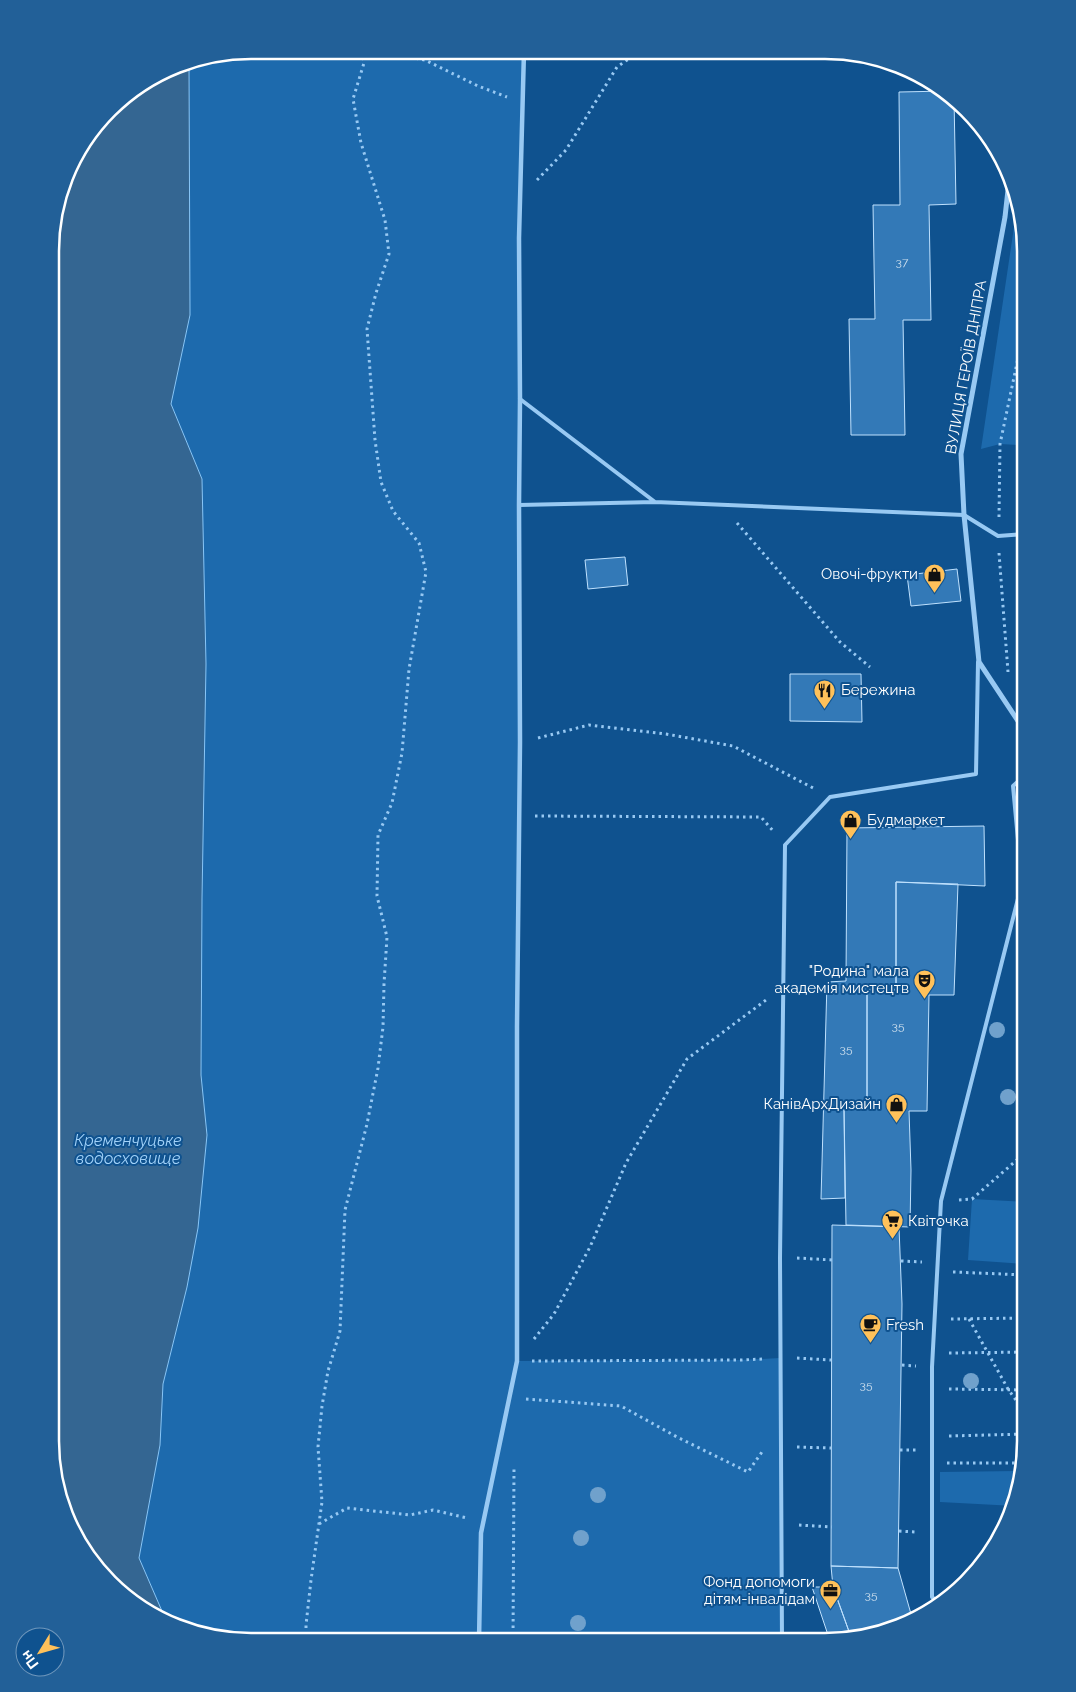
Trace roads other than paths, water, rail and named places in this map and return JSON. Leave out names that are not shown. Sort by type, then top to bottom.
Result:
[{"type":"street","points":[[479,1633],[481,1533],[517,1361],[520,742],[518,238],[524,59]]},
{"type":"street","name":"ВУЛИЦЯ ГЕРОЇВ ДНІПРА","points":[[1008,193],[1006,218],[961,454],[964,515],[978,662],[1017,720]]},
{"type":"lane","points":[[520,399],[655,502]]},
{"type":"lane","points":[[519,505],[655,502],[964,515],[998,536],[1017,535]]},
{"type":"lane","points":[[782,1633],[780,1258],[785,845],[830,797],[976,774],[978,662]]},
{"type":"lane","points":[[1017,782],[1013,786],[1017,829]]},
{"type":"lane","points":[[934,1599],[932,1597],[932,1389],[941,1200],[1017,903]]},
{"type":"water","name":"Кременчуцьке водосховище","points":[[189,69],[190,315],[171,404],[202,479],[206,664],[201,1075],[207,1135],[198,1228],[187,1287],[163,1384],[160,1445],[139,1558],[162,1611],[124,1586],[106,1568],[91,1548],[73,1515],[62,1479],[59,1454],[59,238],[62,213],[73,177],[84,155],[98,134],[134,98],[155,84]]},
{"type":"place","name":"Овочі-фрукти","points":[[934,593]]},
{"type":"place","name":"Бережина","points":[[825,709]]},
{"type":"place","name":"Будмаркет","points":[[851,839]]},
{"type":"place","name":"\"Родина\" мала академія мистецтв","points":[[925,999]]},
{"type":"place","name":"КанівАрхДизайн","points":[[897,1123]]},
{"type":"place","name":"Квіточка","points":[[892,1240]]},
{"type":"place","name":"Fresh","points":[[870,1344]]},
{"type":"place","name":"Фонд допомоги дітям-інвалідам","points":[[831,1610]]}]
